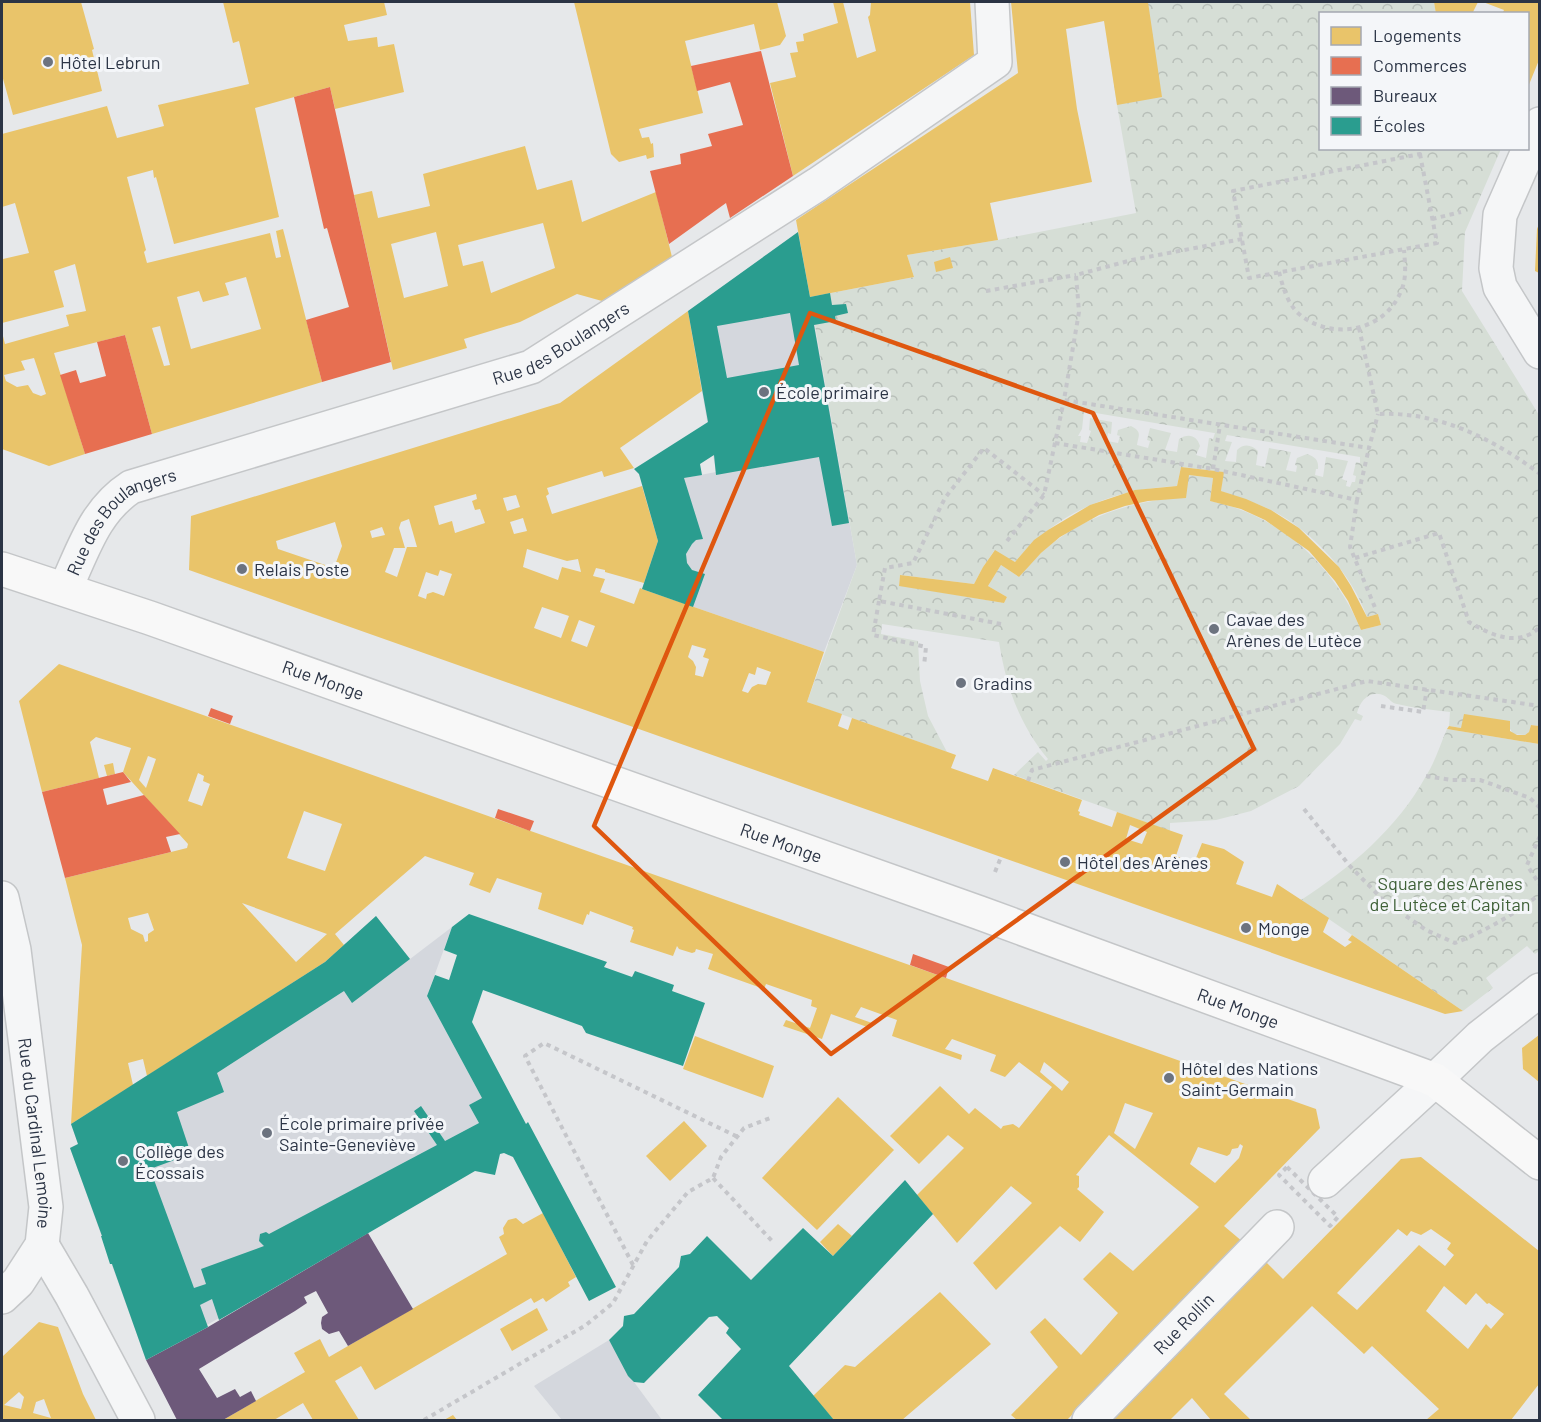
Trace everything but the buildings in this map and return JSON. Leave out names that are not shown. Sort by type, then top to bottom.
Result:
[{"type":"main road","name":"Rue Monge","points":[[2,569],[969,909],[1435,1080],[1539,1163]]},
{"type":"street","name":"Rue des Boulangers","points":[[65,590],[102,513],[116,497],[131,487],[531,367],[818,184],[995,63],[992,2]]},
{"type":"street","points":[[1529,147],[1539,124]]},
{"type":"street","points":[[1528,150],[1500,215],[1496,268],[1500,287],[1539,352]]},
{"type":"street","name":"Rue du Cardinal Lemoine","points":[[2,898],[14,950],[46,1207],[42,1245],[138,1420]]},
{"type":"street","points":[[1325,1181],[1480,1037],[1539,990]]},
{"type":"street","name":"Rue Rollin","points":[[1089,1420],[1277,1227]]},
{"type":"street","points":[[2,1298],[18,1282],[42,1245]]},
{"type":"path","points":[[1420,154],[1437,243],[1249,278],[1242,239],[1233,191],[1420,154]]},
{"type":"path","points":[[986,291],[1076,275],[1132,260],[1242,239]]},
{"type":"path","points":[[1279,272],[1287,297],[1299,313],[1320,326],[1339,331],[1359,328],[1369,325],[1386,314],[1401,293],[1406,275],[1404,250]]},
{"type":"path","points":[[1007,541],[1044,495],[1079,312],[1076,275]]},
{"type":"path","points":[[1359,328],[1378,414],[1357,500],[1350,547],[1376,610]]},
{"type":"path","points":[[1064,400],[1369,448]]},
{"type":"path","points":[[1378,414],[1397,412],[1445,423],[1478,435],[1508,450],[1539,475]]},
{"type":"path","points":[[1213,469],[1220,425]]},
{"type":"path","points":[[1055,443],[1213,469],[1357,500]]},
{"type":"path","points":[[924,666],[926,647],[873,635],[885,568],[914,563],[945,498],[984,448],[1044,495]]},
{"type":"path","points":[[1355,558],[1439,533],[1469,622],[1486,633],[1506,639],[1532,635],[1539,627]]},
{"type":"path","points":[[879,601],[1001,624]]},
{"type":"path","points":[[1028,781],[1032,770],[1367,681],[1539,706]]},
{"type":"path","points":[[1381,706],[1423,712],[1427,689]]},
{"type":"path","points":[[1426,776],[1451,780],[1480,780],[1530,798],[1539,808]]},
{"type":"path","points":[[1304,809],[1349,865],[1384,901]]},
{"type":"path","points":[[1539,836],[1527,866],[1539,885]]},
{"type":"path","points":[[995,872],[1000,857]]},
{"type":"path","points":[[1406,916],[1426,930],[1455,943],[1526,905],[1539,894]]},
{"type":"path","points":[[633,1266],[525,1056],[544,1043],[738,1137]]},
{"type":"path","points":[[424,1420],[586,1325],[613,1303],[647,1241],[688,1192],[713,1178],[721,1157],[744,1128],[773,1117]]},
{"type":"path","points":[[1279,1175],[1287,1167]]},
{"type":"path","points":[[713,1178],[773,1242]]},
{"type":"highlighted area","points":[[810,313],[1093,413],[1254,749],[831,1054],[594,826]]},
{"type":"shaded area","name":"École primaire","points":[[798,232],[857,565],[824,652],[642,589],[658,541],[642,486],[716,472],[688,311]]},
{"type":"shaded area","name":"École primaire privée Sainte-Geneviève","points":[[376,916],[410,959],[452,927],[427,996],[482,1098],[469,1105],[479,1123],[445,1141],[468,1175],[146,1360],[70,1148],[78,1144],[71,1124],[325,962]]},
{"type":"shaded area","points":[[609,1340],[634,1382],[662,1420],[562,1420],[534,1386]]},
{"type":"green space","points":[[1102,2],[1434,2],[1436,12],[1319,12],[1319,150],[1501,150],[1465,232],[1462,291],[1539,415],[1539,726],[1531,725],[1529,732],[1525,735],[1513,734],[1509,727],[1449,726],[1450,712],[1393,703],[1380,694],[1371,695],[1363,700],[1358,708],[1357,713],[1363,716],[1361,721],[1355,719],[1340,744],[1299,786],[1251,811],[1216,820],[1170,823],[1170,831],[1014,775],[1038,752],[1046,761],[1048,759],[1029,732],[1015,704],[999,642],[882,624],[881,634],[918,641],[920,681],[928,716],[947,752],[807,702],[857,565],[810,297],[914,277],[907,255],[1136,213]],"holes":[[[1084,411],[1214,433],[1213,439],[1209,438],[1206,458],[1196,455],[1200,446],[1194,437],[1179,439],[1177,452],[1165,450],[1171,433],[1150,428],[1148,448],[1137,445],[1138,432],[1131,426],[1118,430],[1117,435],[1120,436],[1118,443],[1107,441],[1108,433],[1111,434],[1112,422],[1090,418],[1089,430],[1091,431],[1087,443],[1080,442],[1081,436],[1078,436],[1082,429]],[[1227,435],[1360,457],[1360,463],[1356,462],[1353,475],[1356,476],[1355,482],[1352,482],[1350,487],[1346,486],[1347,481],[1342,479],[1348,461],[1326,457],[1323,477],[1315,475],[1318,469],[1317,461],[1307,454],[1297,458],[1296,472],[1286,470],[1291,452],[1269,448],[1265,467],[1256,465],[1258,451],[1248,446],[1242,446],[1237,450],[1236,462],[1225,461],[1232,442],[1225,441]],[[1181,467],[1223,472],[1221,491],[1261,505],[1302,530],[1341,570],[1352,585],[1367,617],[1378,614],[1381,625],[1361,630],[1336,584],[1302,546],[1259,518],[1210,501],[1213,478],[1189,475],[1174,498],[1129,506],[1088,521],[1069,532],[1034,560],[1019,577],[1001,565],[988,586],[1007,597],[1004,603],[899,585],[900,575],[974,584],[994,551],[1015,562],[1049,529],[1088,506],[1131,492],[1177,486]]]},
{"type":"green space","name":"Square des Arènes de Lutèce et Capitan","points":[[1447,729],[1539,744],[1539,951],[1535,954],[1527,946],[1486,978],[1493,988],[1463,1011],[1301,900],[1337,875],[1387,830],[1429,771]]},
{"type":"place","name":"Hôtel Lebrun","points":[[48,62]]},
{"type":"place","name":"École primaire","points":[[764,392]]},
{"type":"place","name":"Relais Poste","points":[[242,569]]},
{"type":"place","name":"Cavae des Arènes de Lutèce","points":[[1214,629]]},
{"type":"place","name":"Gradins","points":[[961,683]]},
{"type":"place","name":"Hôtel des Arènes","points":[[1065,862]]},
{"type":"place","name":"Monge","points":[[1246,928]]},
{"type":"place","name":"Hôtel des Nations Saint-Germain","points":[[1169,1078]]},
{"type":"place","name":"École primaire privée Sainte-Geneviève","points":[[267,1133]]},
{"type":"place","name":"Collège des Écossais","points":[[123,1161]]}]
